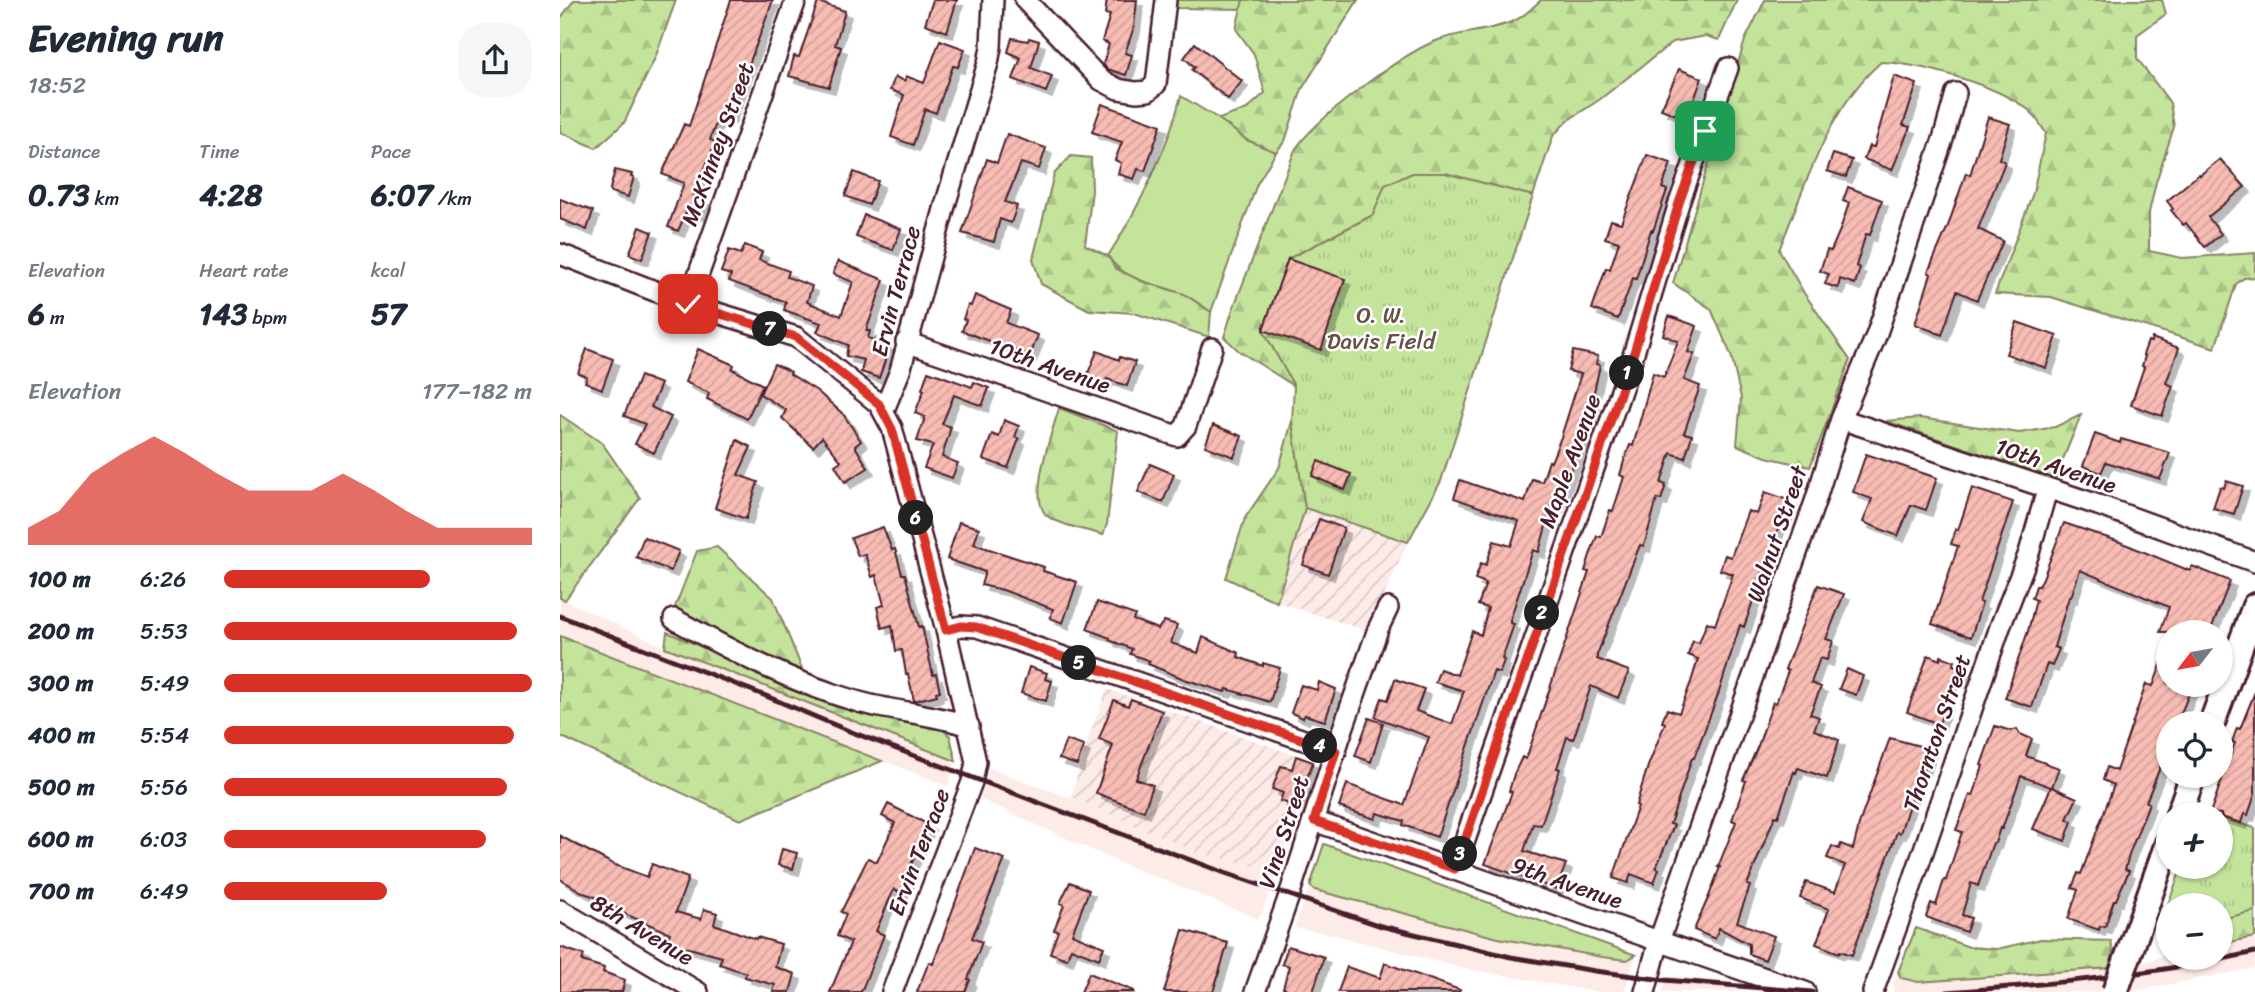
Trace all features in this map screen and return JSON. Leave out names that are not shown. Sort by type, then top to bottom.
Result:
[{"type":"street","name":"McKinney Street","points":[[688,304],[796,0]]},
{"type":"street","name":"Ervin Terrace","points":[[892,992],[972,782],[976,762],[946,630],[892,429],[884,410],[900,371],[906,342],[988,63],[992,47],[993,0]]},
{"type":"street","points":[[1025,0],[1101,80],[1118,89],[1148,91],[1156,84],[1157,79],[1166,0]]},
{"type":"street","name":"Maple Avenue","points":[[1455,869],[1632,359],[1679,203],[1728,68]]},
{"type":"street","name":"Walnut Street","points":[[1645,992],[1659,941],[1842,419],[1876,336],[1956,93]]},
{"type":"street","points":[[560,254],[688,304],[796,337],[884,410]]},
{"type":"street","name":"10th Avenue","points":[[906,342],[1177,436],[1186,426],[1212,348]]},
{"type":"street","name":"10th Avenue","points":[[1842,419],[2098,505],[2255,562]]},
{"type":"street","name":"Thornton Street","points":[[1872,992],[1895,933],[2000,627],[2029,553],[2048,490]]},
{"type":"street","points":[[2216,711],[2255,606]]},
{"type":"street","name":"Vine Street","points":[[1255,992],[1378,629],[1388,608]]},
{"type":"street","points":[[674,619],[734,653],[829,692],[877,706],[969,726]]},
{"type":"street","points":[[946,630],[961,626],[976,627],[1336,751]]},
{"type":"street","name":"9th Avenue","points":[[1314,821],[1805,992]]},
{"type":"street","points":[[2115,992],[2156,877]]},
{"type":"street","name":"8th Avenue","points":[[560,910],[698,992]]},
{"type":"shaded area","points":[[1305,508],[1408,542],[1368,631],[1277,602]]},
{"type":"shaded area","points":[[560,598],[665,647],[956,761],[948,786],[560,636]]},
{"type":"shaded area","points":[[1107,689],[1315,762],[1278,872],[1196,852],[1071,797],[1089,736]]},
{"type":"shaded area","points":[[989,768],[1090,805],[1196,852],[1278,872],[1259,919],[1114,860],[980,799]]},
{"type":"shaded area","points":[[1310,886],[1315,890],[1354,901],[1498,938],[1602,957],[1627,960],[1636,955],[1624,992],[1597,992],[1458,967],[1330,934],[1294,928]]},
{"type":"shaded area","points":[[2255,937],[2255,968],[2130,992],[2141,963],[2156,959],[2156,970],[2233,970],[2233,942]]},
{"type":"shaded area","points":[[2110,968],[2101,992],[1894,992],[1893,985],[1898,972],[1901,978],[1918,982]]},
{"type":"shaded area","points":[[1668,976],[1722,983],[1738,992],[1662,992]]},
{"type":"green space","points":[[574,0],[676,0],[655,58],[624,123],[596,148],[560,132],[560,19]]},
{"type":"green space","points":[[1177,0],[1243,0],[1242,9],[1176,8]]},
{"type":"green space","points":[[1243,0],[1358,0],[1302,89],[1285,141],[1276,152],[1247,140],[1219,119],[1247,109],[1265,93],[1254,54],[1236,29]]},
{"type":"green space","points":[[1541,0],[1737,0],[1719,40],[1706,36],[1673,42],[1599,100],[1567,121],[1553,136],[1533,196],[1445,173],[1413,173],[1385,185],[1373,215],[1288,259],[1263,330],[1294,386],[1239,351],[1224,337],[1295,150],[1305,137],[1338,106],[1399,61],[1443,38],[1507,24],[1523,16]]},
{"type":"green space","points":[[1765,0],[2162,0],[2166,14],[2137,35],[2137,58],[2170,103],[2174,127],[2149,213],[2149,251],[2182,258],[2255,253],[2255,277],[2244,278],[2236,284],[2215,348],[2051,297],[1995,294],[2033,193],[2046,133],[2030,111],[1999,93],[1938,72],[1881,62],[1862,81],[1832,125],[1779,250],[1804,293],[1850,360],[1810,467],[1766,457],[1737,445],[1741,398],[1731,355],[1711,309],[1673,283],[1745,40]]},
{"type":"green space","points":[[1181,96],[1247,140],[1276,152],[1257,184],[1211,312],[1186,296],[1132,277],[1115,265],[1108,256],[1151,179]]},
{"type":"green space","points":[[1071,156],[1091,158],[1092,191],[1085,245],[1108,256],[1115,268],[1141,281],[1184,294],[1211,312],[1209,337],[1134,313],[1089,310],[1041,284],[1033,259],[1054,174]]},
{"type":"green space","name":"O. W. Davis Field","points":[[1413,173],[1445,173],[1533,196],[1441,481],[1408,542],[1305,508],[1292,421],[1294,386],[1263,330],[1288,259],[1373,215],[1385,185]]},
{"type":"green space","points":[[1059,408],[1118,431],[1107,524],[1103,535],[1056,521],[1043,510],[1040,498],[1042,466]]},
{"type":"green space","points":[[560,415],[602,443],[640,498],[565,600],[560,598]]},
{"type":"green space","points":[[2081,415],[2055,479],[1886,421],[1920,418],[2019,433],[2055,427]]},
{"type":"green space","points":[[1292,421],[1305,508],[1277,602],[1226,578],[1245,518],[1279,468]]},
{"type":"green space","points":[[717,547],[773,598],[805,676],[758,656],[675,607],[697,551]]},
{"type":"green space","points":[[667,632],[819,697],[937,725],[950,736],[956,761],[665,647]]},
{"type":"green space","points":[[560,636],[882,761],[740,820],[560,736]]},
{"type":"green space","points":[[2233,822],[2255,828],[2255,911],[2233,916],[2233,893],[2172,893],[2177,879],[2233,879]]},
{"type":"green space","points":[[1324,844],[1636,955],[1627,960],[1602,957],[1498,938],[1315,890],[1310,886]]},
{"type":"green space","points":[[2255,910],[2255,937],[2233,942],[2233,916]]},
{"type":"green space","points":[[1916,928],[1969,947],[1997,949],[2041,939],[2111,941],[2113,955],[2110,968],[1918,982],[1901,978],[1898,972]]},
{"type":"building","points":[[731,0],[773,0],[729,118],[719,115],[710,140],[716,142],[693,196],[705,200],[700,215],[687,211],[678,231],[668,227],[684,183],[662,174],[684,124],[689,126]]},
{"type":"building","points":[[933,0],[957,0],[947,32],[925,24]]},
{"type":"building","points":[[1107,0],[1137,0],[1134,27],[1125,53],[1132,55],[1126,75],[1107,69],[1103,64],[1109,44],[1102,41],[1110,15],[1105,14]]},
{"type":"building","points":[[818,2],[845,11],[835,45],[841,47],[829,87],[789,76],[794,56],[799,57]]},
{"type":"building","points":[[1012,38],[1039,41],[1031,68],[1052,76],[1046,92],[1013,79],[1021,58],[1008,52]]},
{"type":"building","points":[[940,40],[965,49],[958,67],[953,66],[936,113],[925,109],[913,145],[891,137],[904,95],[890,90],[895,77],[905,81],[906,76],[924,83]]},
{"type":"building","points":[[1195,43],[1242,81],[1228,99],[1192,70],[1195,67],[1184,58]]},
{"type":"building","points":[[1679,69],[1702,78],[1687,119],[1661,109]]},
{"type":"building","points":[[1894,76],[1917,84],[1903,125],[1910,127],[1892,170],[1864,159],[1869,146],[1874,147]]},
{"type":"building","points":[[1102,104],[1161,125],[1145,171],[1138,169],[1134,179],[1118,174],[1121,163],[1115,160],[1122,142],[1092,132]]},
{"type":"building","points":[[1988,117],[2010,124],[1999,159],[2005,162],[1978,229],[2003,241],[1977,300],[1957,291],[1942,335],[1915,324],[1931,274],[1928,272],[1948,226],[1966,173],[1970,175]]},
{"type":"building","points":[[1007,134],[1046,148],[1039,169],[1021,163],[1005,202],[1017,206],[1011,223],[1000,219],[994,242],[962,233],[987,159],[997,163]]},
{"type":"building","points":[[1833,154],[1852,160],[1846,177],[1827,171]]},
{"type":"building","points":[[1647,155],[1671,163],[1662,188],[1667,190],[1636,279],[1633,278],[1618,319],[1592,309],[1606,268],[1610,269],[1619,242],[1605,238],[1611,220],[1621,223]]},
{"type":"building","points":[[2220,159],[2245,187],[2208,217],[2221,234],[2205,247],[2186,223],[2183,225],[2167,201]]},
{"type":"building","points":[[615,170],[632,174],[634,177],[628,197],[611,192]]},
{"type":"building","points":[[854,172],[878,181],[869,205],[845,196]]},
{"type":"building","points":[[1848,187],[1882,200],[1870,235],[1866,234],[1856,266],[1860,268],[1855,284],[1840,279],[1838,288],[1825,284],[1829,274],[1820,271],[1827,250],[1831,251],[1840,230],[1849,203],[1843,201]]},
{"type":"building","points":[[560,199],[593,211],[587,230],[560,219]]},
{"type":"building","points":[[864,215],[901,229],[893,250],[856,237]]},
{"type":"building","points":[[640,227],[652,232],[642,259],[629,254]]},
{"type":"building","points":[[745,245],[762,252],[759,260],[789,271],[787,277],[812,286],[807,302],[841,316],[853,282],[833,274],[838,261],[884,280],[866,331],[870,331],[868,338],[890,346],[879,378],[861,372],[864,360],[846,356],[848,345],[817,332],[821,323],[784,310],[786,302],[729,281],[731,275],[721,272],[729,250],[741,254]]},
{"type":"building","points":[[1288,259],[1345,279],[1321,350],[1263,330]]},
{"type":"building","points":[[975,295],[1011,310],[1006,323],[1038,335],[1030,356],[962,331],[968,305],[971,306]]},
{"type":"building","points":[[1669,316],[1697,326],[1688,352],[1694,354],[1684,380],[1700,386],[1684,433],[1692,435],[1685,458],[1671,453],[1661,483],[1666,485],[1661,500],[1657,499],[1644,546],[1640,545],[1597,655],[1597,659],[1629,671],[1618,698],[1591,686],[1574,737],[1567,737],[1557,768],[1560,769],[1541,825],[1533,824],[1524,851],[1566,864],[1556,889],[1485,864],[1512,792],[1509,791],[1514,774],[1522,757],[1526,759],[1589,572],[1585,571],[1590,555],[1597,536],[1601,537],[1610,510],[1613,511],[1624,477],[1620,475],[1624,461],[1630,445],[1633,446],[1653,373],[1664,377],[1678,341],[1663,335]]},
{"type":"building","points":[[2017,322],[2057,336],[2046,368],[2006,354]]},
{"type":"building","points":[[2152,338],[2179,348],[2166,383],[2173,386],[2162,416],[2131,405],[2144,367],[2143,355],[2148,341],[2151,342]]},
{"type":"building","points":[[587,349],[613,359],[602,389],[585,382],[587,377],[578,373]]},
{"type":"building","points":[[698,349],[734,365],[732,369],[763,385],[747,419],[707,399],[709,393],[685,382]]},
{"type":"building","points":[[1097,351],[1119,360],[1120,357],[1135,362],[1127,386],[1107,379],[1105,383],[1087,376]]},
{"type":"building","points":[[1573,351],[1598,356],[1596,364],[1600,365],[1592,401],[1594,402],[1557,506],[1552,504],[1539,552],[1533,550],[1510,620],[1510,623],[1514,624],[1500,673],[1494,671],[1437,837],[1403,825],[1404,821],[1377,813],[1375,819],[1339,807],[1347,784],[1404,805],[1429,737],[1375,717],[1382,698],[1388,700],[1395,679],[1424,689],[1416,711],[1452,724],[1464,691],[1435,682],[1440,669],[1457,675],[1472,631],[1481,635],[1488,608],[1478,605],[1486,583],[1475,579],[1481,563],[1486,565],[1494,541],[1511,546],[1519,521],[1454,498],[1460,480],[1525,502],[1532,479],[1542,482],[1561,437],[1581,374],[1568,371]]},
{"type":"building","points":[[774,364],[791,372],[790,374],[817,391],[843,414],[861,441],[855,446],[868,468],[845,482],[835,465],[841,461],[822,437],[813,447],[782,418],[786,410],[760,394]]},
{"type":"building","points":[[928,371],[972,387],[974,382],[989,388],[982,406],[954,395],[942,424],[951,427],[942,457],[958,463],[952,478],[924,468],[933,445],[917,441],[925,417],[915,413]]},
{"type":"building","points":[[640,376],[661,384],[651,407],[671,417],[654,453],[635,444],[645,424],[624,416]]},
{"type":"building","points":[[1004,420],[1019,426],[1015,437],[1019,439],[1008,468],[983,459],[992,434],[999,437]]},
{"type":"building","points":[[1213,425],[1242,436],[1234,457],[1205,446]]},
{"type":"building","points":[[2095,434],[2120,443],[2121,439],[2170,453],[2160,479],[2106,462],[2101,473],[2083,466]]},
{"type":"building","points":[[737,440],[751,447],[738,475],[758,482],[746,519],[715,508]]},
{"type":"building","points":[[1866,454],[1937,478],[1926,510],[1911,505],[1898,536],[1863,522],[1872,499],[1853,492]]},
{"type":"building","points":[[1318,461],[1351,474],[1345,490],[1312,476]]},
{"type":"building","points":[[1150,464],[1174,474],[1163,502],[1138,492]]},
{"type":"building","points":[[2226,481],[2243,486],[2234,514],[2213,508],[2220,487],[2224,488]]},
{"type":"building","points":[[1972,488],[2013,502],[1979,602],[1982,603],[1971,637],[1932,624],[1958,546],[1951,544]]},
{"type":"building","points":[[1765,492],[1791,501],[1785,517],[1782,516],[1744,627],[1740,625],[1719,692],[1692,758],[1670,824],[1674,825],[1656,868],[1659,869],[1654,883],[1631,874],[1628,883],[1613,878],[1638,806],[1636,805],[1648,766],[1665,723],[1662,722],[1667,709],[1679,713],[1691,682],[1698,659],[1688,655],[1693,641],[1699,643],[1707,622],[1715,625],[1733,574],[1720,570],[1725,555],[1731,557],[1748,511],[1757,514]]},
{"type":"building","points":[[1319,519],[1344,528],[1328,574],[1303,565]]},
{"type":"building","points":[[959,522],[979,528],[974,544],[1044,567],[1043,571],[1077,582],[1063,623],[1050,618],[1053,609],[1003,590],[981,585],[985,572],[947,559]]},
{"type":"building","points":[[2064,523],[2120,542],[2190,571],[2192,566],[2230,581],[2215,620],[2164,620],[2169,607],[2080,570],[2054,647],[2059,649],[2052,666],[2047,664],[2032,707],[2005,698],[2028,631],[2036,600],[2032,598],[2036,586],[2039,586]]},
{"type":"building","points":[[883,527],[892,550],[895,549],[902,574],[905,574],[919,627],[922,626],[933,675],[936,674],[940,691],[936,692],[937,695],[914,701],[902,650],[896,651],[892,625],[882,628],[877,607],[884,605],[876,575],[872,577],[865,554],[858,556],[851,538]]},
{"type":"building","points":[[644,537],[679,551],[671,571],[636,557]]},
{"type":"building","points":[[1818,585],[1844,594],[1826,639],[1833,641],[1827,660],[1820,658],[1811,683],[1821,687],[1810,714],[1819,717],[1814,730],[1839,740],[1827,778],[1798,768],[1796,773],[1794,772],[1778,817],[1775,816],[1747,885],[1750,886],[1737,922],[1774,936],[1765,960],[1749,954],[1749,944],[1719,928],[1715,939],[1694,930],[1736,822],[1732,820],[1746,781],[1743,780],[1773,702],[1776,703],[1788,671],[1785,669]]},
{"type":"building","points":[[1097,602],[1135,615],[1133,620],[1158,629],[1164,621],[1177,625],[1171,643],[1198,653],[1203,637],[1239,653],[1238,657],[1263,666],[1263,663],[1280,668],[1270,702],[1184,679],[1130,654],[1132,649],[1087,629]]},
{"type":"building","points":[[1928,655],[1940,660],[1941,656],[1955,661],[1953,665],[1964,669],[1959,682],[1953,679],[1939,724],[1907,712]]},
{"type":"building","points":[[1029,667],[1047,673],[1045,679],[1052,681],[1046,701],[1021,693]]},
{"type":"building","points":[[1847,669],[1863,676],[1856,695],[1839,689]]},
{"type":"building","points":[[2156,678],[2156,697],[2188,697],[2182,711],[2156,711],[2156,777],[2125,869],[2129,871],[2114,900],[2105,927],[2100,926],[2099,930],[2068,919],[2078,890],[2072,888],[2078,873],[2081,874],[2114,785],[2103,780],[2107,767],[2116,771],[2146,684],[2153,686]]},
{"type":"building","points":[[1319,682],[1336,689],[1325,721],[1305,715],[1303,718],[1291,713],[1301,685],[1317,690]]},
{"type":"building","points":[[2255,692],[2255,794],[2248,815],[2244,814],[2241,823],[2233,821],[2233,802],[2214,802],[2219,788],[2233,788],[2233,739],[2237,728],[2240,729]]},
{"type":"building","points":[[1131,699],[1162,711],[1136,779],[1153,785],[1144,811],[1096,793],[1113,745],[1099,739],[1114,700],[1128,706]]},
{"type":"building","points":[[1369,718],[1383,723],[1371,762],[1355,756]]},
{"type":"building","points":[[1995,726],[2011,731],[2017,729],[2020,734],[2032,739],[2026,756],[2059,768],[2052,787],[2077,798],[2067,819],[2072,821],[2065,841],[2033,829],[2051,787],[2021,776],[1978,886],[1971,883],[1962,915],[1971,918],[1966,932],[1926,917],[1931,903],[1936,905],[1946,880],[1962,832],[1956,830],[1970,795],[1973,796]]},
{"type":"building","points":[[1890,738],[1931,749],[1924,769],[1921,768],[1900,833],[1897,832],[1852,955],[1840,951],[1839,953],[1816,944],[1829,909],[1800,898],[1806,882],[1835,892],[1845,865],[1827,858],[1832,846],[1839,849],[1841,844],[1853,849],[1860,821]]},
{"type":"building","points":[[1066,740],[1084,746],[1077,765],[1059,759]]},
{"type":"building","points":[[1296,756],[1313,762],[1296,806],[1280,801],[1283,793],[1272,789],[1281,766],[1292,769]]},
{"type":"building","points":[[888,804],[929,825],[905,878],[908,880],[901,893],[894,889],[876,931],[884,935],[861,992],[830,992],[851,942],[837,936],[846,914],[841,912],[868,858],[877,862],[895,823],[882,816]]},
{"type":"building","points":[[560,836],[613,864],[647,877],[652,864],[688,878],[676,912],[701,919],[704,909],[717,913],[714,924],[756,939],[757,937],[781,944],[775,967],[795,974],[790,992],[773,992],[775,985],[745,977],[746,973],[719,964],[722,957],[667,942],[670,933],[620,912],[621,910],[603,903],[604,900],[584,893],[560,879]]},
{"type":"building","points":[[975,848],[1005,859],[972,938],[982,942],[968,979],[970,980],[965,992],[917,992],[929,962],[933,964]]},
{"type":"building","points":[[782,849],[797,853],[793,869],[778,865]]},
{"type":"building","points":[[1070,882],[1089,890],[1072,934],[1104,947],[1099,959],[1071,948],[1067,959],[1050,953],[1058,931],[1054,930],[1064,905],[1060,903]]},
{"type":"building","points":[[1183,930],[1228,943],[1213,992],[1164,992]]},
{"type":"building","points":[[1288,946],[1324,957],[1313,992],[1295,992],[1283,988],[1289,966],[1282,964]]},
{"type":"building","points":[[560,947],[584,955],[582,961],[604,968],[603,972],[625,980],[622,992],[560,992]]},
{"type":"building","points":[[1385,963],[1460,990],[1338,992],[1347,967],[1380,978]]},
{"type":"building","points":[[1089,973],[1134,991],[1134,992],[1081,992]]},
{"type":"railway","points":[[560,616],[849,731],[1225,873],[1381,926],[1511,957],[1595,971],[1664,980],[1812,992]]},
{"type":"railway","points":[[1947,992],[2140,973],[2255,952]]},
{"type":"route","points":[[688,304],[796,337],[884,410],[892,429],[946,630],[961,626],[976,627],[1336,751],[1314,821],[1455,869],[1632,359],[1679,203],[1705,131]]}]
